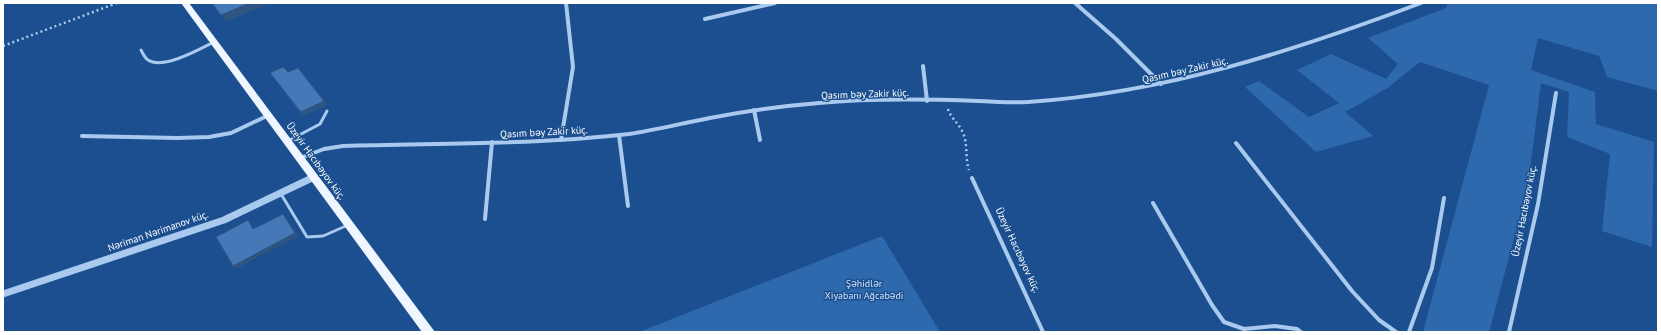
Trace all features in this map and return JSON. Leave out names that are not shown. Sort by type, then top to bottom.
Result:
[{"type":"main road","name":"Üzeyir Hacıbəyov küç.","points":[[185,3],[429,332]]},
{"type":"street","points":[[560,140],[573,67],[566,3]]},
{"type":"street","points":[[705,19],[775,3]]},
{"type":"street","points":[[1075,3],[1116,39],[1161,84]]},
{"type":"street","name":"Qasım bəy Zakir küç.","points":[[300,158],[324,149],[343,146],[560,140],[619,135],[672,127],[719,116],[754,110],[830,102],[927,100],[1027,102],[1109,94],[1161,84],[1252,63],[1363,25],[1421,3]]},
{"type":"street","points":[[923,66],[927,100]]},
{"type":"street","name":"Üzeyir Hacıbəyov küç.","points":[[1509,332],[1538,204],[1556,93]]},
{"type":"street","points":[[754,110],[760,140]]},
{"type":"street","points":[[82,136],[178,138],[209,137],[231,133],[269,115]]},
{"type":"street","points":[[619,135],[628,206]]},
{"type":"street","points":[[485,219],[492,142]]},
{"type":"street","points":[[1236,143],[1352,291],[1379,320],[1396,332]]},
{"type":"street","name":"Nəriman Nərimanov küç.","points":[[3,294],[224,220],[314,177]]},
{"type":"street","name":"Üzeyir Hacıbəyov küç.","points":[[972,178],[1043,332]]},
{"type":"street","points":[[1409,332],[1432,268],[1444,198]]},
{"type":"street","points":[[1153,203],[1212,305],[1224,322],[1244,329],[1275,326],[1297,329],[1301,332]]},
{"type":"lane","points":[[141,50],[148,61],[165,63],[214,42]]},
{"type":"lane","points":[[288,141],[320,124],[327,111]]},
{"type":"lane","points":[[281,194],[307,237],[322,237],[349,224]]},
{"type":"path","points":[[3,46],[117,3]]},
{"type":"path","points":[[947,101],[949,116],[962,128],[968,167],[972,178]]},
{"type":"green space","points":[[1448,3],[1658,3],[1658,91],[1607,77],[1599,56],[1538,38],[1531,70],[1595,92],[1596,124],[1654,142],[1652,247],[1602,231],[1610,154],[1567,137],[1569,92],[1541,83],[1528,186],[1489,332],[1423,332],[1489,85],[1420,62],[1386,89],[1345,112],[1373,136],[1316,152],[1245,87],[1259,81],[1309,117],[1339,103],[1297,70],[1331,54],[1386,79],[1398,64],[1368,38],[1446,8]]},
{"type":"green space","name":"Şəhidlər Xiyabanı Ağcabədi","points":[[882,236],[940,332],[639,332]]},
{"type":"building","points":[[212,3],[250,3],[221,15]]},
{"type":"building","points":[[283,67],[288,72],[298,68],[324,101],[301,112],[270,73]]},
{"type":"building","points":[[283,214],[295,233],[233,266],[216,237],[248,220],[253,229]]}]
